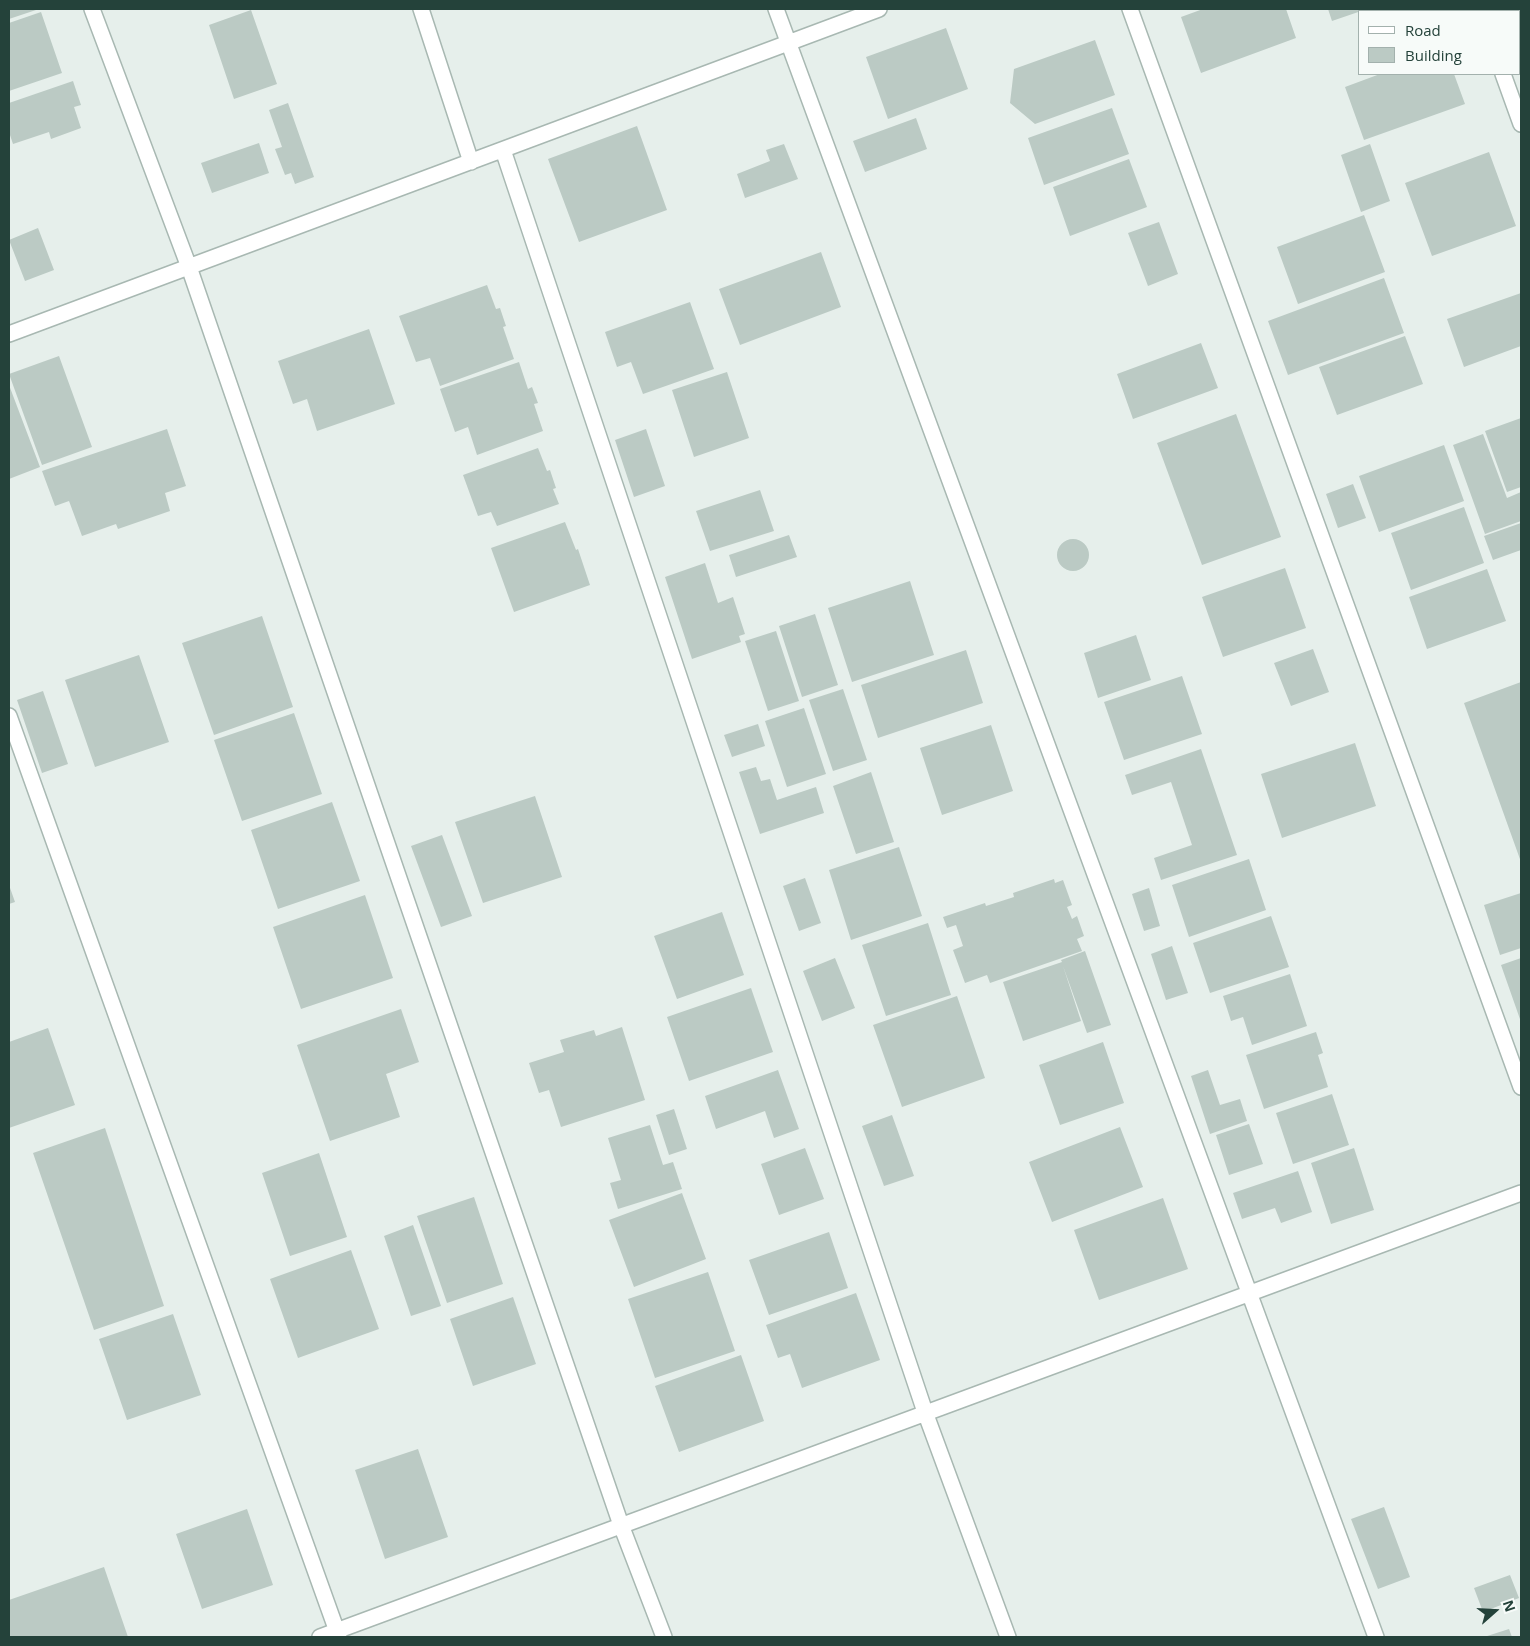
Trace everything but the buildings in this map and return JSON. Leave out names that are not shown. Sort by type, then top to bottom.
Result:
[{"type":"street","points":[[92,9],[189,267],[621,1525],[664,1637]]},
{"type":"street","points":[[420,9],[471,162]]},
{"type":"street","points":[[776,9],[1376,1637]]},
{"type":"street","points":[[9,334],[879,9]]},
{"type":"street","points":[[1130,9],[1521,1087]]},
{"type":"street","points":[[1503,75],[1521,124]]},
{"type":"street","points":[[503,150],[925,1412],[1008,1637]]},
{"type":"street","points":[[9,716],[338,1634]]},
{"type":"street","points":[[320,1637],[338,1634],[621,1525],[1521,1193]]}]
